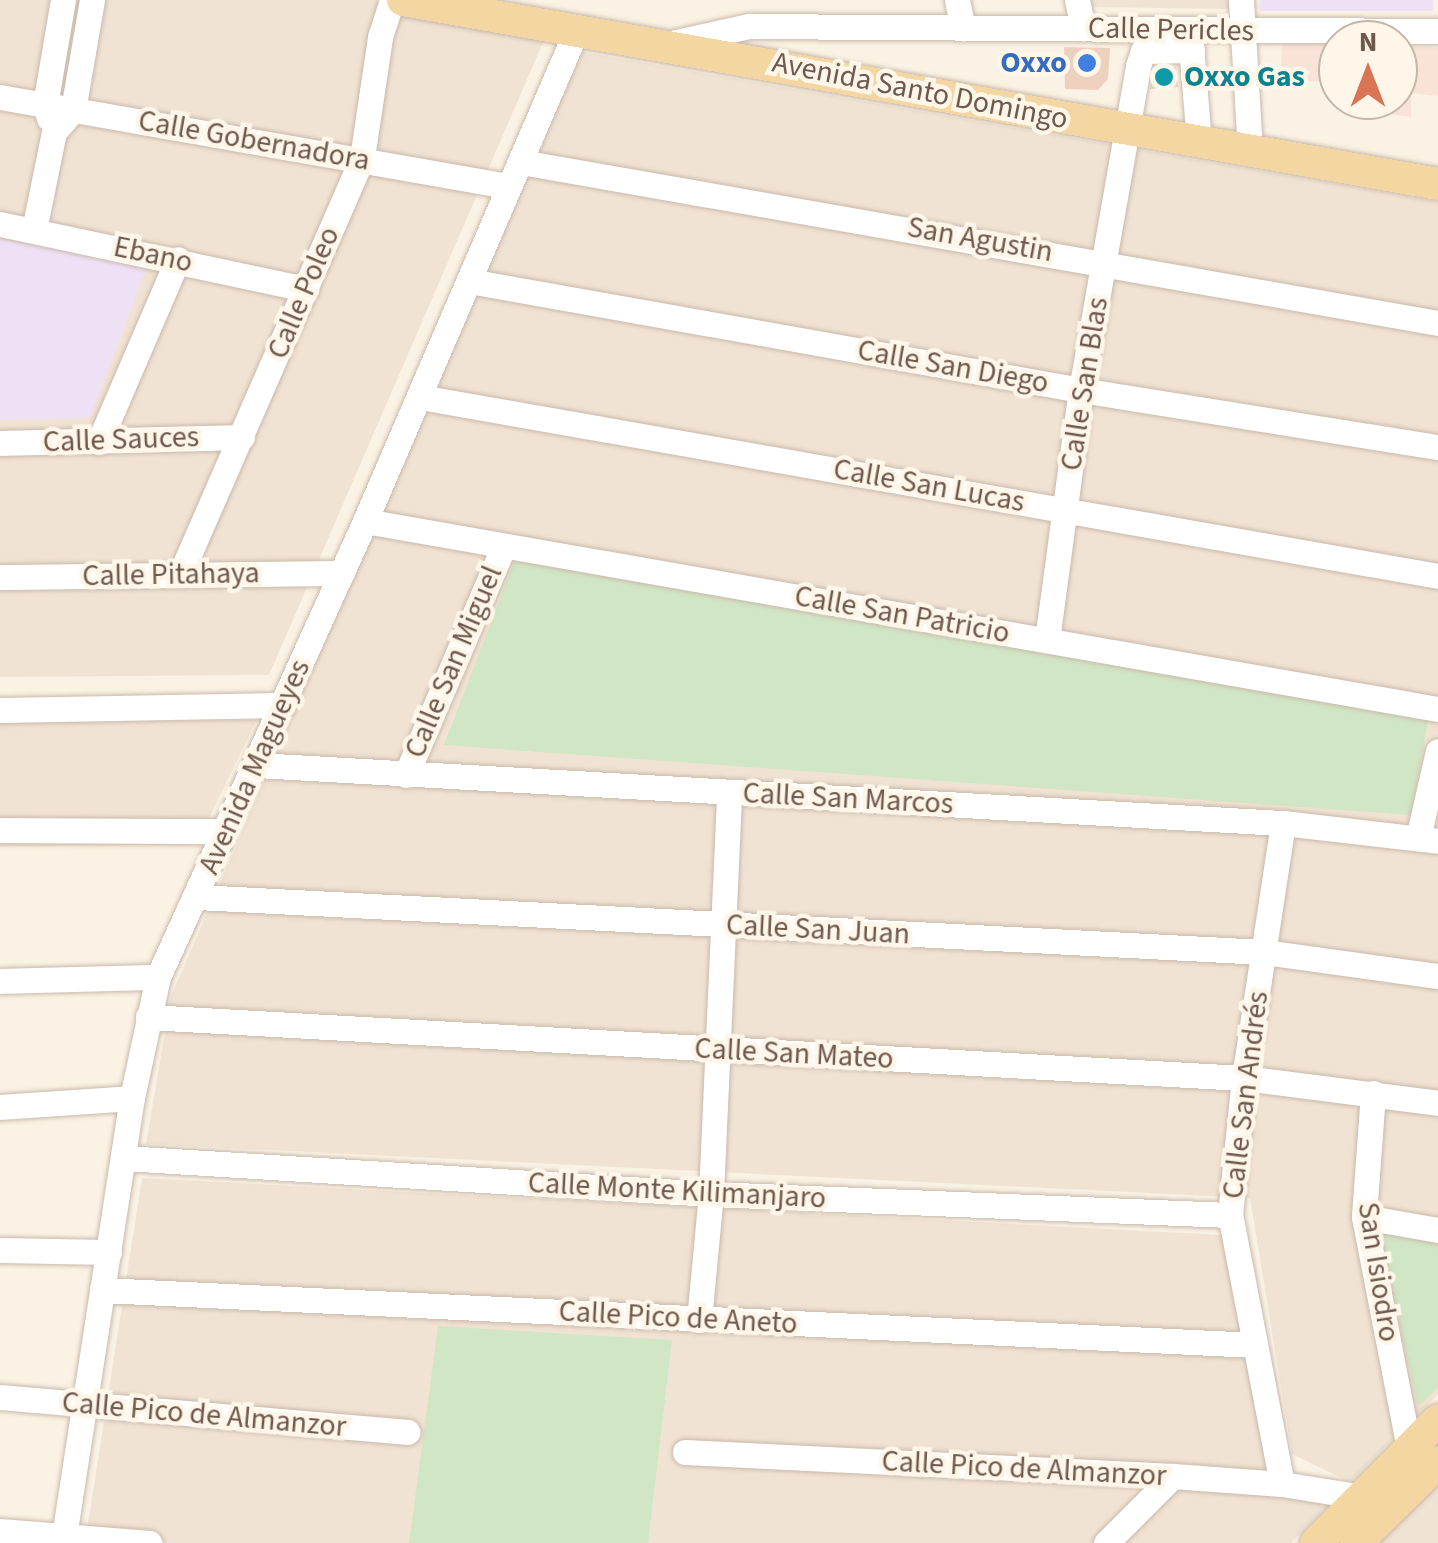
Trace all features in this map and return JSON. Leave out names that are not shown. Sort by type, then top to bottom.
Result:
[{"type":"main road","name":"Avenida Santo Domingo","points":[[403,0],[1438,184]]},
{"type":"main road","points":[[1356,1543],[1423,1456],[1438,1420]]},
{"type":"main road","points":[[1316,1543],[1362,1497],[1423,1456]]},
{"type":"street","points":[[54,132],[45,105],[63,0]]},
{"type":"street","points":[[34,230],[54,132],[73,110],[92,0]]},
{"type":"street","name":"Calle Poleo","points":[[180,575],[362,158],[380,37],[392,0]]},
{"type":"street","points":[[956,0],[963,28]]},
{"type":"street","points":[[1077,0],[1083,28]]},
{"type":"street","points":[[1241,0],[1250,152]]},
{"type":"street","name":"Calle Pericles","points":[[667,44],[749,26],[1083,28],[1146,40],[1191,41],[1242,32],[1438,32]]},
{"type":"street","name":"Avenida Magueyes","points":[[64,1539],[132,1098],[158,977],[197,898],[222,831],[257,764],[420,397],[576,30]]},
{"type":"street","name":"Calle San Blas","points":[[1047,640],[1081,390],[1146,40]]},
{"type":"street","points":[[1191,41],[1199,143]]},
{"type":"street","name":"Calle Gobernadora","points":[[0,98],[508,186]]},
{"type":"street","name":"San Agustin","points":[[521,162],[1105,261],[1438,323]]},
{"type":"street","name":"Ebano","points":[[0,224],[306,289]]},
{"type":"street","points":[[98,442],[178,260]]},
{"type":"street","name":"Calle San Diego","points":[[469,281],[1081,390],[1438,447]]},
{"type":"street","name":"Calle San Lucas","points":[[420,397],[1438,576]]},
{"type":"street","name":"Calle Sauces","points":[[0,443],[242,437]]},
{"type":"street","name":"Calle San Patricio","points":[[365,521],[1438,709]]},
{"type":"street","name":"Calle San Miguel","points":[[406,775],[503,548]]},
{"type":"street","name":"Calle Pitahaya","points":[[0,577],[342,573]]},
{"type":"street","points":[[0,710],[283,706]]},
{"type":"street","points":[[1428,839],[1438,751]]},
{"type":"street","name":"Calle San Marcos","points":[[257,764],[1283,822],[1428,839]]},
{"type":"street","points":[[699,1320],[710,1194],[729,793]]},
{"type":"street","name":"Calle San Andrés","points":[[1282,1484],[1230,1215],[1244,1078],[1283,822]]},
{"type":"street","points":[[0,830],[222,831]]},
{"type":"street","name":"Calle San Juan","points":[[197,898],[1266,952],[1438,976]]},
{"type":"street","points":[[0,981],[158,977]]},
{"type":"street","name":"Calle San Mateo","points":[[148,1017],[1244,1078],[1438,1103]]},
{"type":"street","name":"San Isiodro","points":[[1373,1092],[1364,1216],[1423,1456]]},
{"type":"street","points":[[0,1107],[132,1098]]},
{"type":"street","name":"Calle Monte Kilimanjaro","points":[[124,1158],[710,1194],[1230,1215]]},
{"type":"street","points":[[1364,1216],[1438,1230]]},
{"type":"street","points":[[0,1250],[109,1252]]},
{"type":"street","name":"Calle Pico de Aneto","points":[[102,1290],[1255,1345]]},
{"type":"street","name":"Calle Pico de Almanzor","points":[[0,1397],[408,1432]]},
{"type":"street","name":"Calle Pico de Almanzor","points":[[686,1452],[1174,1476],[1282,1484],[1362,1497]]},
{"type":"street","points":[[1106,1543],[1174,1476]]},
{"type":"street","points":[[0,1531],[150,1543]]},
{"type":"shaded area","points":[[0,0],[373,0],[548,31],[269,675],[0,677]]},
{"type":"shaded area","points":[[1087,0],[1229,0],[1229,9],[1089,7]]},
{"type":"shaded area","points":[[1260,0],[1433,0],[1433,11],[1260,11]]},
{"type":"shaded area","points":[[1282,41],[1318,42],[1318,81],[1281,80]]},
{"type":"shaded area","points":[[1418,47],[1438,48],[1438,96],[1418,94]]},
{"type":"shaded area","points":[[582,52],[1438,202],[1438,1394],[1350,1482],[1292,1454],[1250,1198],[146,1144],[171,996]]},
{"type":"shaded area","points":[[0,237],[148,264],[90,418],[0,420]]},
{"type":"shaded area","points":[[257,720],[196,844],[0,847],[0,723]]},
{"type":"shaded area","points":[[142,1178],[1221,1235],[1276,1491],[1332,1501],[1291,1543],[85,1543]]},
{"type":"shaded area","points":[[1438,1479],[1438,1543],[1373,1543]]},
{"type":"green space","points":[[516,557],[1429,716],[1411,815],[444,745]]},
{"type":"green space","points":[[1378,1227],[1438,1233],[1438,1388],[1418,1406]]},
{"type":"green space","points":[[438,1326],[672,1340],[648,1543],[409,1543]]},
{"type":"building","name":"Oxxo","points":[[1064,47],[1110,48],[1108,79],[1098,90],[1065,89]]},
{"type":"building","points":[[1176,67],[1178,87],[1150,89],[1155,68]]},
{"type":"place","name":"Oxxo","points":[[1087,63]]},
{"type":"place","name":"Oxxo Gas","points":[[1164,77]]}]
